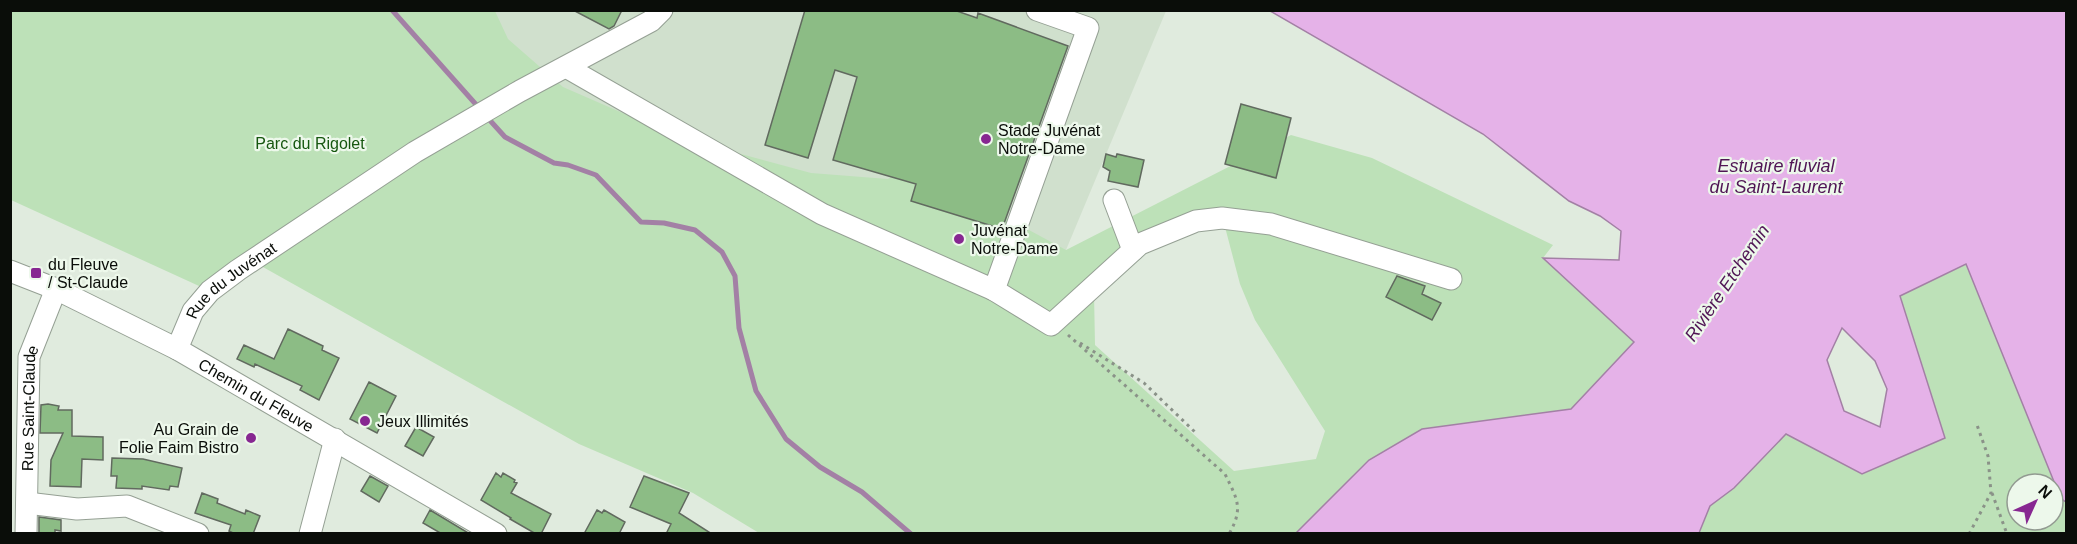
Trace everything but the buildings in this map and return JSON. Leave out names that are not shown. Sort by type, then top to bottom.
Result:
[{"type":"street","name":"Rue du Juvénat","points":[[177,349],[193,311],[210,291],[238,270],[415,152],[520,91],[651,21],[662,10]]},
{"type":"street","points":[[994,290],[1088,28],[1036,10]]},
{"type":"street","points":[[566,67],[822,214],[994,290],[1052,323],[1140,244],[1196,221],[1222,218],[1271,224],[1451,279]]},
{"type":"street","points":[[1114,200],[1133,250]]},
{"type":"street","name":"Chemin du Fleuve","points":[[10,270],[56,289],[177,349],[496,534]]},
{"type":"street","name":"Rue Saint-Claude","points":[[27,534],[29,357],[56,289]]},
{"type":"street","points":[[310,534],[334,439]]},
{"type":"street","points":[[27,503],[77,509],[128,506],[198,534]]},
{"type":"path","points":[[1052,323],[1144,383],[1196,433]]},
{"type":"path","points":[[1071,337],[1225,474],[1237,498],[1237,519],[1228,534]]},
{"type":"path","points":[[1977,425],[1988,456],[1991,493],[2007,534]]},
{"type":"path","points":[[1969,534],[1991,493]]},
{"type":"shaded area","name":"Juvénat Notre-Dame","points":[[455,10],[1166,11],[1035,324],[615,135]]},
{"type":"green space","name":"Parc du Rigolet","points":[[11,11],[495,11],[508,39],[563,87],[641,121],[715,147],[811,173],[888,179],[908,165],[1066,250],[1291,135],[1372,158],[1553,245],[1543,258],[1634,342],[1571,409],[1422,429],[1369,460],[1296,533],[759,533],[693,493],[579,444],[252,261],[210,291],[11,200]],"holes":[[[1208,224],[1225,227],[1240,284],[1255,320],[1325,431],[1316,459],[1234,471],[1095,345],[1094,293],[1145,249]]]},
{"type":"green space","points":[[1967,264],[2050,472],[2005,472],[2005,532],[2065,532],[2065,501],[2066,533],[1699,534],[1710,506],[1734,488],[1786,433],[1862,474],[1945,438],[1900,296]]},
{"type":"water","name":"Estuaire fluvial du Saint-Laurent","points":[[1270,11],[2066,11],[2066,502],[2065,472],[2050,472],[1966,264],[1900,296],[1945,438],[1862,474],[1786,434],[1734,488],[1710,506],[1699,533],[1296,533],[1369,460],[1422,429],[1571,409],[1634,342],[1543,258],[1619,260],[1621,231],[1600,216],[1569,201],[1483,134]],"holes":[[[1842,328],[1875,361],[1887,389],[1880,427],[1844,411],[1827,360]]]},
{"type":"waterway","points":[[392,10],[480,109]]},
{"type":"waterway","points":[[486,116],[505,137],[554,163],[568,165],[596,175],[641,222],[664,223],[695,230],[722,252],[735,276],[739,328],[756,391],[786,439],[820,467],[862,492],[911,534]]},
{"type":"place","name":"Stade Juvénat Notre-Dame","points":[[986,139]]},
{"type":"place","name":"Juvénat Notre-Dame","points":[[959,239]]},
{"type":"place","name":"du Fleuve / St-Claude","points":[[36,273]]},
{"type":"place","name":"Jeux Illimités","points":[[365,421]]},
{"type":"place","name":"Au Grain de Folie Faim Bistro","points":[[251,438]]},
{"type":"water label","name":"Rivière Etchemin","points":[[1727,283]]}]
